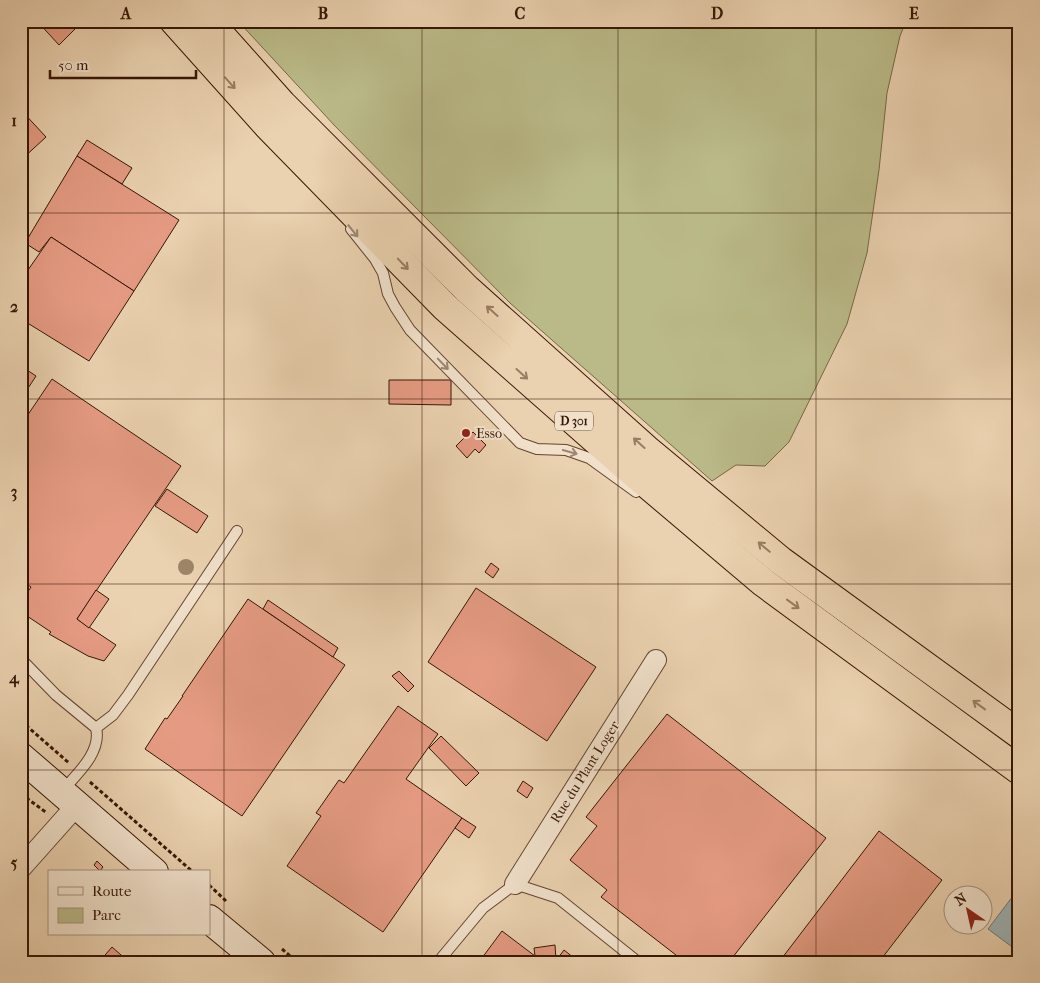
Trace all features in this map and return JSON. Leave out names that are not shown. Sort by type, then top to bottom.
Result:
[{"type":"highway","name":"D 301","points":[[174,21],[268,126],[445,306],[622,463],[764,583],[1019,770]]},
{"type":"highway","name":"D 301","points":[[208,21],[282,104],[467,290],[646,449],[781,561],[1019,734]]},
{"type":"street","name":"Rue du Plant Loger","points":[[514,884],[656,660]]},
{"type":"street","points":[[21,756],[72,789],[152,870]]},
{"type":"street","points":[[21,868],[72,789]]},
{"type":"street","points":[[210,919],[260,962]]},
{"type":"lane","points":[[268,126],[333,207]]},
{"type":"lane","points":[[345,222],[375,259],[383,273],[388,294],[410,330],[520,443],[537,449],[566,450],[589,458],[645,498]]},
{"type":"lane","points":[[661,509],[764,583]]},
{"type":"lane","points":[[96,728],[113,715],[128,695],[237,531]]},
{"type":"lane","points":[[21,659],[56,695],[96,728],[98,735],[95,747],[72,789]]},
{"type":"lane","points":[[438,962],[483,908],[514,884],[558,898],[638,962]]},
{"type":"path","points":[[21,721],[72,789],[190,870]]},
{"type":"green space","points":[[238,21],[906,21],[900,36],[887,93],[879,170],[867,253],[847,324],[789,442],[765,466],[736,465],[712,481],[510,303],[335,126]]},
{"type":"water","points":[[1019,888],[1019,952],[992,932],[992,924]]},
{"type":"building","points":[[37,21],[58,21],[59,23],[61,21],[83,21],[59,45]]},
{"type":"building","points":[[21,110],[46,137],[21,160]]},
{"type":"building","points":[[87,140],[132,168],[122,184],[77,156]]},
{"type":"building","points":[[77,156],[179,220],[134,291],[51,237],[39,252],[25,243]]},
{"type":"building","points":[[51,237],[134,291],[89,361],[21,319],[21,280]]},
{"type":"building","points":[[21,366],[36,376],[21,399]]},
{"type":"building","points":[[52,379],[181,466],[77,619],[116,645],[104,661],[88,656],[49,634],[51,632],[21,612],[21,602],[31,587],[21,580],[21,425]]},
{"type":"building","points":[[389,380],[451,380],[451,405],[389,404]]},
{"type":"building","points":[[473,432],[486,445],[479,453],[475,449],[467,458],[456,446]]},
{"type":"building","points":[[167,489],[208,516],[197,533],[155,506]]},
{"type":"building","points":[[491,563],[499,569],[493,578],[485,572]]},
{"type":"building","points":[[476,588],[596,667],[547,741],[428,662]]},
{"type":"building","points":[[96,590],[109,599],[89,628],[77,619]]},
{"type":"building","points":[[248,599],[345,665],[242,816],[145,749]]},
{"type":"building","points":[[268,600],[338,648],[333,657],[263,609]]},
{"type":"building","points":[[399,671],[414,686],[408,692],[392,676]]},
{"type":"building","points":[[398,706],[438,734],[406,779],[462,818],[383,932],[287,866],[321,816],[316,813],[339,780],[344,783]]},
{"type":"building","points":[[667,714],[826,838],[729,962],[685,962],[601,897],[607,890],[570,860],[597,826],[586,817]]},
{"type":"building","points":[[441,736],[479,773],[466,786],[429,748]]},
{"type":"building","points":[[523,781],[533,788],[527,798],[517,791]]},
{"type":"building","points":[[462,818],[476,827],[469,838],[455,828]]},
{"type":"building","points":[[879,831],[942,880],[879,962],[779,962]]},
{"type":"building","points":[[97,861],[103,867],[99,870],[94,865]]},
{"type":"building","points":[[502,931],[535,956],[543,962],[479,962]]},
{"type":"building","points":[[555,945],[555,962],[543,962],[535,956],[534,948]]},
{"type":"building","points":[[112,947],[129,962],[99,962]]},
{"type":"building","points":[[564,950],[579,962],[555,962]]},
{"type":"place","name":"Esso","points":[[466,433]]}]
